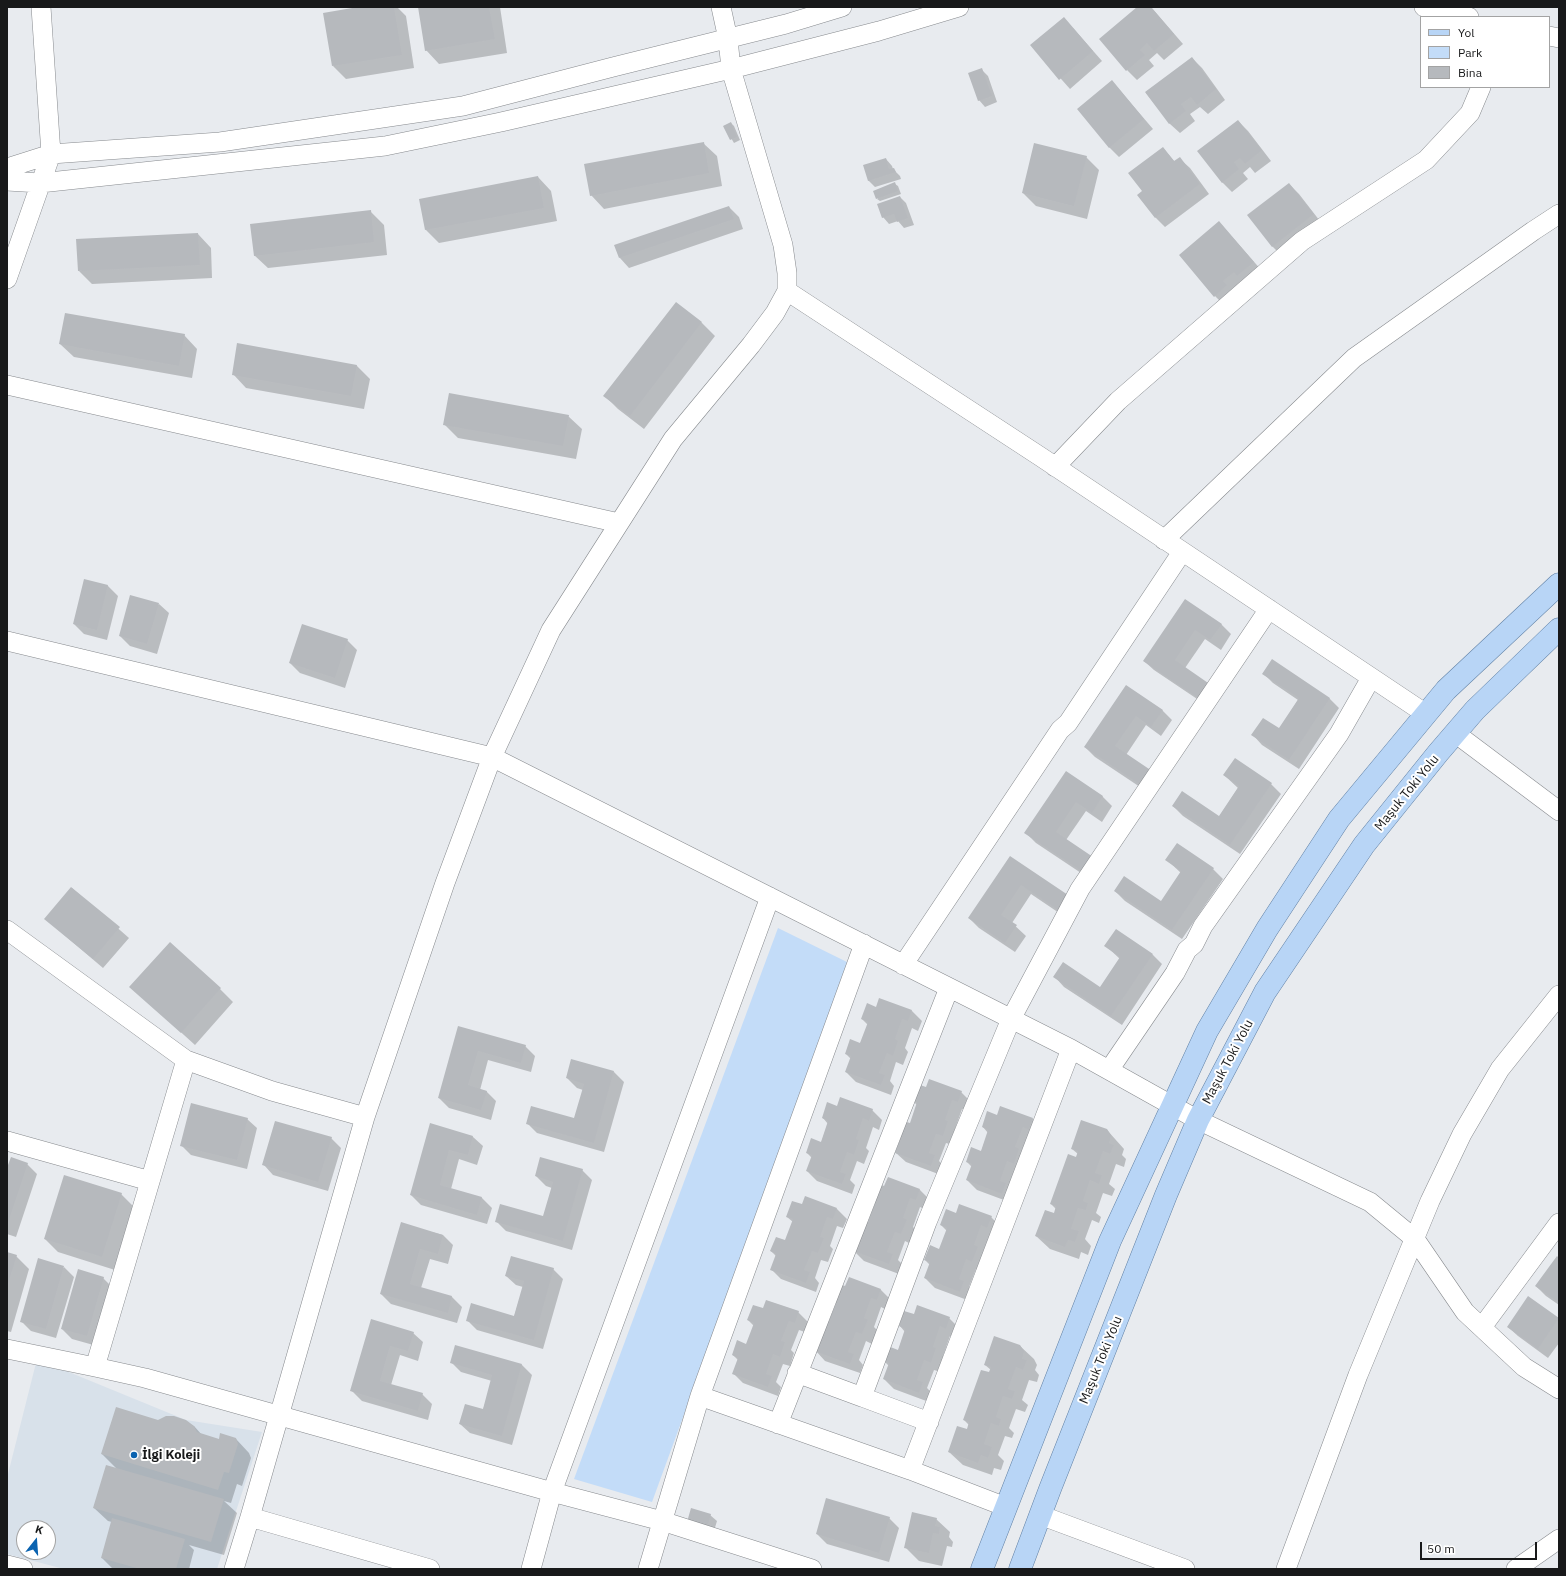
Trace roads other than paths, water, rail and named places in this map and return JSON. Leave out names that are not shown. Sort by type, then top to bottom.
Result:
[{"type":"main road","points":[[982,1569],[1110,1241],[1207,1031],[1272,922],[1340,819],[1446,690],[1559,584]]},
{"type":"main road","name":"Maşuk Toki Yolu","points":[[1020,1569],[1040,1514],[1163,1202],[1198,1120],[1266,992],[1364,845],[1475,710],[1559,629]]},
{"type":"street","points":[[7,279],[51,154],[41,7]]},
{"type":"street","points":[[234,1569],[365,1117],[445,884],[492,757],[551,630],[673,439],[751,345],[775,313],[787,291],[787,273],[783,245],[731,69],[728,39],[721,7]]},
{"type":"street","points":[[7,168],[51,154],[220,142],[463,106],[786,24],[842,7]]},
{"type":"street","points":[[7,181],[40,183],[385,146],[501,122],[731,69],[879,31],[959,7]]},
{"type":"street","points":[[1424,7],[1464,16]]},
{"type":"street","points":[[1055,467],[1118,401],[1302,241],[1426,160],[1470,113],[1481,88]]},
{"type":"street","points":[[1164,540],[1354,358],[1559,214]]},
{"type":"street","points":[[787,291],[1426,714]]},
{"type":"street","points":[[7,385],[619,523]]},
{"type":"street","points":[[903,964],[1060,730],[1068,723],[1182,552]]},
{"type":"street","points":[[862,1397],[928,1222],[1011,1019],[1080,889],[1268,610]]},
{"type":"street","points":[[7,641],[492,757],[1071,1049],[1198,1120],[1370,1202],[1414,1240],[1465,1312],[1524,1367],[1559,1389]]},
{"type":"street","points":[[1109,1070],[1175,973],[1187,950],[1194,944],[1203,926],[1339,734],[1371,678]]},
{"type":"street","points":[[1455,733],[1559,811]]},
{"type":"street","points":[[531,1569],[552,1492],[770,897]]},
{"type":"street","points":[[7,930],[186,1060],[272,1091],[365,1117]]},
{"type":"street","points":[[648,1569],[700,1396],[864,944]]},
{"type":"street","points":[[778,1424],[948,988]]},
{"type":"street","points":[[1286,1569],[1358,1375],[1430,1201],[1462,1134],[1500,1069],[1559,995]]},
{"type":"street","points":[[910,1470],[1071,1049]]},
{"type":"street","points":[[95,1367],[186,1060]]},
{"type":"street","points":[[7,1141],[150,1181]]},
{"type":"street","points":[[1482,1328],[1559,1223]]},
{"type":"street","points":[[7,1349],[145,1378],[552,1492],[662,1521],[812,1569]]},
{"type":"street","points":[[797,1373],[928,1422]]},
{"type":"street","points":[[700,1396],[910,1470],[1006,1507]]},
{"type":"street","points":[[1040,1514],[1185,1569]]},
{"type":"street","points":[[250,1517],[430,1569]]},
{"type":"street","points":[[1516,1569],[1559,1539]]},
{"type":"street","points":[[7,1566],[23,1569]]},
{"type":"place","name":"İlgi Koleji","points":[[134,1455]]}]
